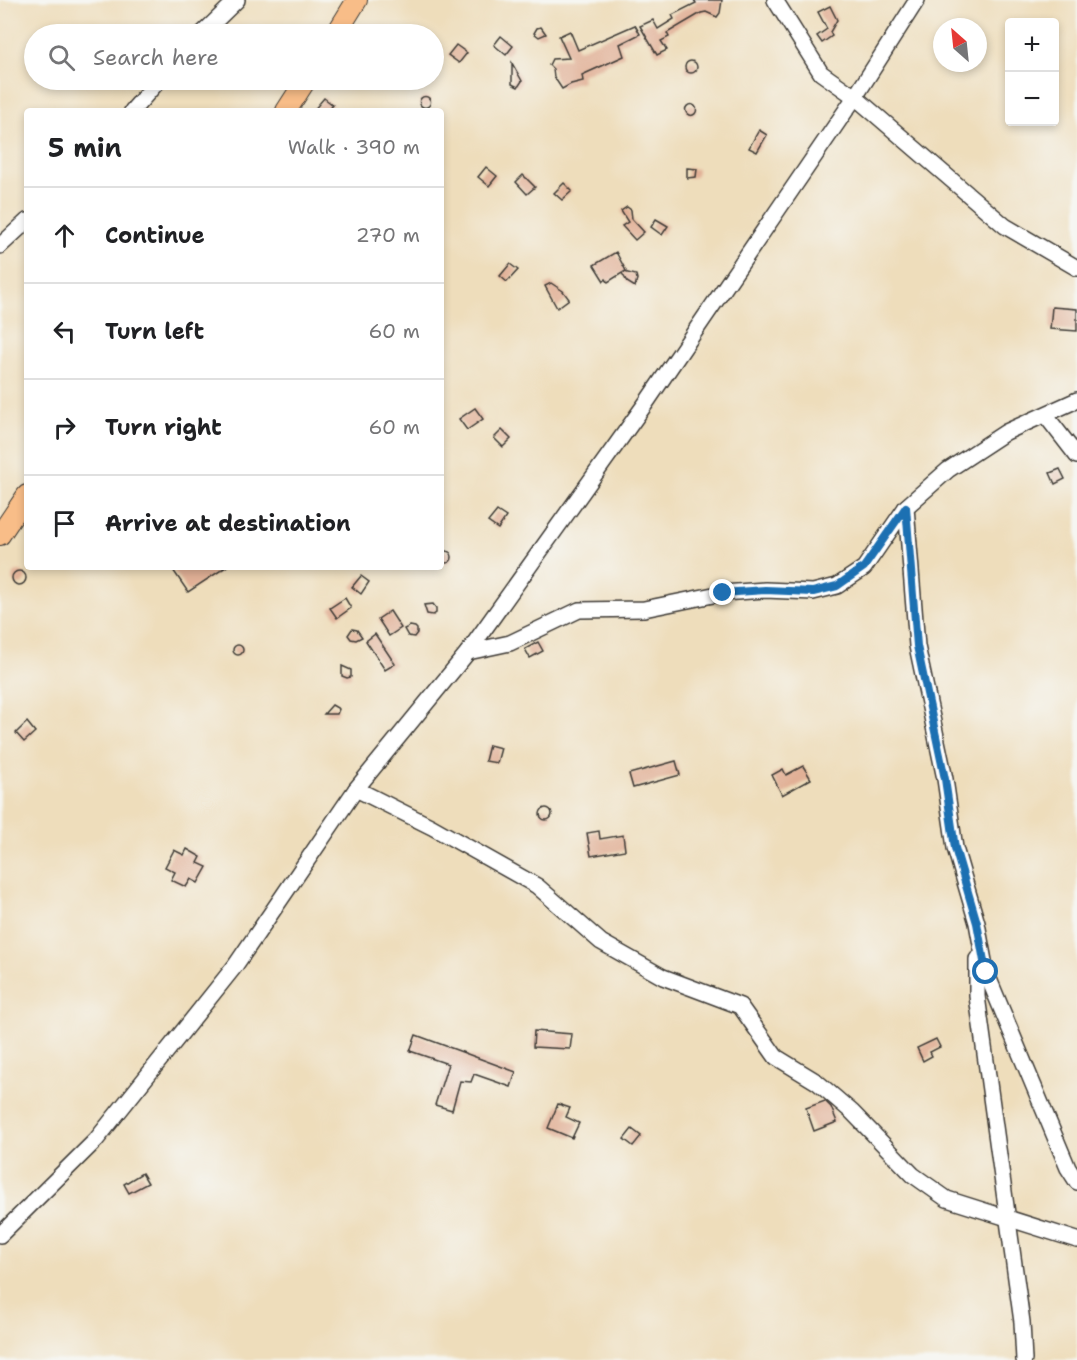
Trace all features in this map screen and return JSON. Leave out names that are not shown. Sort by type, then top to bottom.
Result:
[{"type":"main road","points":[[342,24],[357,0]]},
{"type":"main road","points":[[288,108],[300,90]]},
{"type":"main road","points":[[0,535],[24,499]]},
{"type":"street","points":[[212,24],[237,0]]},
{"type":"street","points":[[775,0],[821,73],[855,97],[1005,226],[1077,268]]},
{"type":"street","points":[[0,1235],[96,1140],[235,966],[356,789],[468,652],[646,403],[855,97],[917,0]]},
{"type":"street","points":[[135,108],[150,90]]},
{"type":"street","points":[[0,246],[24,224]]},
{"type":"street","points":[[468,652],[510,643],[579,610],[644,609],[723,593],[765,590],[813,592],[837,586],[864,567],[906,507],[958,463],[1006,432],[1046,416],[1077,400]]},
{"type":"street","points":[[1046,416],[1077,456]]},
{"type":"street","points":[[906,507],[917,646],[945,779],[955,848],[977,923],[986,972],[1068,1168],[1077,1182]]},
{"type":"street","points":[[356,789],[432,827],[537,886],[601,942],[622,954],[663,977],[740,1006],[776,1057],[817,1083],[852,1112],[913,1175],[947,1199],[1077,1240]]},
{"type":"street","points":[[977,923],[977,996],[1022,1322],[1024,1360]]},
{"type":"building","points":[[694,0],[722,0],[720,13],[717,17],[706,12],[701,13],[667,33],[669,37],[661,41],[667,50],[657,55],[640,26],[653,20],[658,29],[674,19],[672,15],[696,3]]},
{"type":"building","points":[[830,6],[837,20],[830,32],[832,36],[822,43],[817,36],[827,29],[818,12]]},
{"type":"building","points":[[635,25],[640,34],[620,44],[624,56],[582,75],[583,81],[562,89],[549,65],[552,59],[569,58],[559,36],[570,31],[578,50]]},
{"type":"building","points":[[541,27],[546,34],[539,37],[534,33],[537,28]]},
{"type":"building","points":[[501,36],[513,46],[506,55],[494,45]]},
{"type":"building","points":[[456,45],[467,53],[459,63],[448,55]]},
{"type":"building","points":[[693,61],[697,67],[693,73],[689,73],[685,65]]},
{"type":"building","points":[[512,63],[522,81],[518,87],[512,84]]},
{"type":"building","points":[[425,97],[429,98],[429,106],[425,107],[421,106],[420,102],[421,98]]},
{"type":"building","points":[[324,98],[333,105],[330,108],[316,108]]},
{"type":"building","points":[[691,105],[695,106],[695,114],[691,115],[687,114],[686,110],[687,106]]},
{"type":"building","points":[[759,130],[767,135],[757,152],[749,148]]},
{"type":"building","points":[[486,167],[497,176],[489,186],[478,177]]},
{"type":"building","points":[[687,168],[697,169],[696,177],[687,178]]},
{"type":"building","points":[[523,175],[535,187],[527,194],[516,182]]},
{"type":"building","points":[[564,183],[572,191],[562,200],[554,193]]},
{"type":"building","points":[[627,207],[631,210],[632,219],[644,232],[635,240],[622,226],[628,222],[621,211]]},
{"type":"building","points":[[656,219],[668,226],[662,235],[651,227]]},
{"type":"building","points":[[616,252],[626,271],[624,272],[636,275],[635,287],[627,282],[622,273],[608,282],[606,279],[604,281],[594,265]]},
{"type":"building","points":[[510,264],[518,270],[507,282],[500,276]]},
{"type":"building","points":[[551,283],[563,291],[569,299],[557,308],[545,286]]},
{"type":"building","points":[[1052,307],[1077,309],[1077,331],[1050,329]]},
{"type":"building","points":[[475,408],[483,419],[467,430],[459,419]]},
{"type":"building","points":[[502,430],[511,439],[503,447],[494,438]]},
{"type":"building","points":[[1060,469],[1065,479],[1055,484],[1050,473]]},
{"type":"building","points":[[497,511],[506,517],[498,529],[488,522]]},
{"type":"building","points":[[444,552],[450,553],[452,557],[450,561],[444,562]]},
{"type":"building","points":[[173,570],[221,570],[188,592]]},
{"type":"building","points":[[19,571],[24,573],[26,578],[24,583],[19,585],[14,583],[12,578],[14,573]]},
{"type":"building","points":[[361,576],[369,582],[361,594],[352,587]]},
{"type":"building","points":[[345,598],[351,608],[337,618],[330,608]]},
{"type":"building","points":[[433,604],[436,613],[427,614],[424,605]]},
{"type":"building","points":[[390,611],[401,628],[389,636],[378,619]]},
{"type":"building","points":[[410,626],[417,629],[414,637],[408,636],[404,629]]},
{"type":"building","points":[[352,629],[357,630],[362,637],[356,640],[351,639],[348,635]]},
{"type":"building","points":[[375,634],[395,664],[385,670],[366,641]]},
{"type":"building","points":[[538,642],[543,651],[530,658],[525,649]]},
{"type":"building","points":[[238,645],[242,646],[242,654],[238,655],[234,654],[233,650],[234,646]]},
{"type":"building","points":[[342,666],[351,670],[351,677],[342,676]]},
{"type":"building","points":[[332,705],[339,709],[337,714],[324,714]]},
{"type":"building","points":[[27,722],[35,732],[24,742],[16,733]]},
{"type":"building","points":[[489,745],[501,748],[497,763],[485,761]]},
{"type":"building","points":[[676,761],[680,775],[633,788],[629,774]]},
{"type":"building","points":[[803,766],[811,779],[782,795],[772,775],[783,769],[786,775]]},
{"type":"building","points":[[546,808],[552,814],[546,820],[540,814]]},
{"type":"building","points":[[599,831],[600,839],[623,835],[625,850],[591,856],[587,833]]},
{"type":"building","points":[[187,849],[201,857],[198,863],[207,867],[198,883],[191,879],[186,887],[171,880],[175,872],[165,867],[174,850],[184,855]]},
{"type":"building","points":[[534,1031],[572,1034],[570,1049],[533,1047]]},
{"type":"building","points":[[416,1035],[516,1072],[511,1087],[474,1074],[471,1082],[460,1081],[452,1110],[435,1105],[448,1064],[410,1051]]},
{"type":"building","points":[[936,1039],[940,1047],[930,1052],[932,1056],[923,1061],[917,1048]]},
{"type":"building","points":[[825,1101],[831,1107],[837,1122],[814,1131],[806,1108]]},
{"type":"building","points":[[558,1104],[570,1108],[566,1117],[579,1123],[572,1138],[548,1128]]},
{"type":"building","points":[[632,1129],[641,1136],[633,1146],[624,1139]]},
{"type":"building","points":[[142,1173],[148,1183],[129,1193],[124,1184]]},
{"type":"route","points":[[723,593],[765,590],[813,592],[837,586],[864,567],[906,507],[917,646],[945,779],[955,848],[977,923],[986,972]]}]
